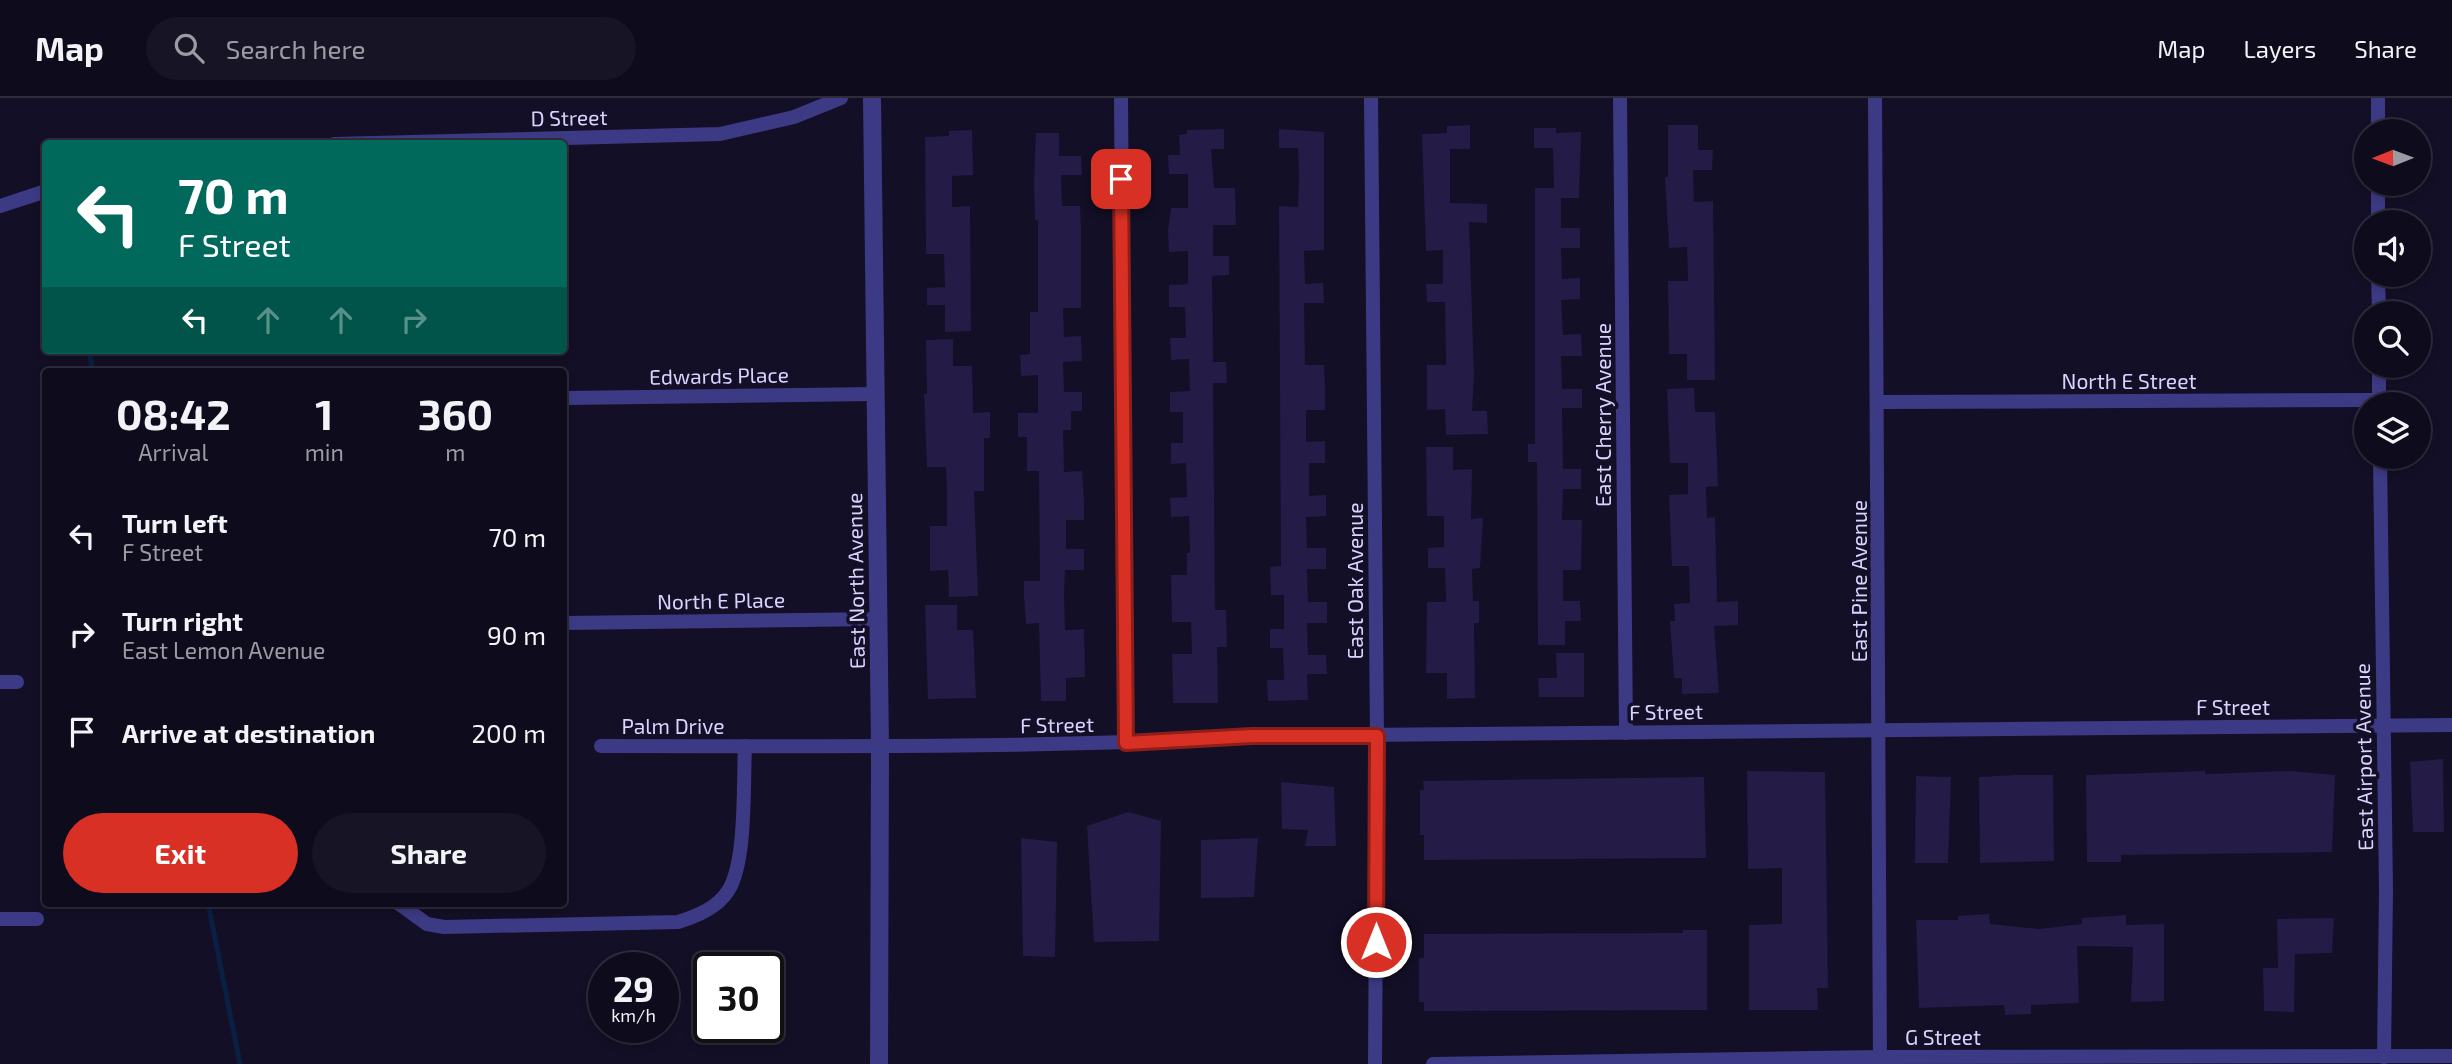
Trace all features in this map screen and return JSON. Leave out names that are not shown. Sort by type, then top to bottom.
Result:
[{"type":"street","name":"D Street","points":[[488,140],[719,134],[794,117],[841,98]]},
{"type":"street","name":"East North Avenue","points":[[872,98],[880,748],[879,1064]]},
{"type":"street","points":[[1121,98],[1126,743]]},
{"type":"street","name":"East Oak Avenue","points":[[1371,98],[1377,736],[1375,1064]]},
{"type":"street","name":"East Cherry Avenue","points":[[1620,98],[1626,733]]},
{"type":"street","name":"East Pine Avenue","points":[[1875,98],[1880,1061]]},
{"type":"street","points":[[2378,98],[2378,119]]},
{"type":"street","points":[[0,206],[42,192]]},
{"type":"street","name":"Edwards Place","points":[[567,398],[875,394]]},
{"type":"street","name":"North E Street","points":[[1878,402],[2354,402]]},
{"type":"street","name":"East Airport Avenue","points":[[2380,469],[2386,890],[2384,1057]]},
{"type":"street","name":"North E Place","points":[[567,623],[879,619]]},
{"type":"street","points":[[0,682],[17,682]]},
{"type":"street","name":"F Street","points":[[880,748],[1126,743],[1252,736],[1880,728],[2452,725]]},
{"type":"street","name":"Palm Drive","points":[[601,746],[880,748]]},
{"type":"street","name":"Palm Drive","points":[[403,907],[426,924],[444,927],[678,922],[702,914],[722,899],[736,873],[745,746]]},
{"type":"street","points":[[0,919],[37,919]]},
{"type":"street","name":"G Street","points":[[1433,1064],[2452,1056]]},
{"type":"building","points":[[1470,125],[1470,149],[1450,149],[1450,203],[1487,204],[1487,223],[1469,222],[1474,376],[1472,411],[1487,411],[1488,434],[1446,435],[1445,409],[1427,410],[1427,365],[1446,365],[1445,302],[1427,302],[1426,284],[1443,284],[1443,250],[1426,251],[1422,134],[1447,133],[1447,126]]},
{"type":"building","points":[[1668,125],[1698,125],[1698,150],[1713,150],[1712,170],[1693,170],[1694,202],[1713,201],[1715,380],[1687,380],[1687,354],[1669,354],[1668,281],[1688,281],[1687,247],[1669,248],[1665,177],[1668,177]]},
{"type":"building","points":[[1534,128],[1556,128],[1556,133],[1581,132],[1579,198],[1561,198],[1561,228],[1580,228],[1580,248],[1561,248],[1562,279],[1580,278],[1580,299],[1561,300],[1563,335],[1581,334],[1582,356],[1561,356],[1562,389],[1582,389],[1582,408],[1562,408],[1563,469],[1581,469],[1581,489],[1563,489],[1562,520],[1582,520],[1581,570],[1563,570],[1563,601],[1580,601],[1581,621],[1565,621],[1565,645],[1538,645],[1537,462],[1528,462],[1528,444],[1535,444],[1535,188],[1554,188],[1553,148],[1534,148]]},
{"type":"building","points":[[1224,129],[1224,149],[1211,149],[1214,188],[1235,188],[1236,225],[1213,225],[1213,256],[1229,256],[1229,275],[1212,276],[1213,362],[1226,362],[1227,383],[1213,383],[1215,610],[1226,610],[1227,647],[1217,647],[1218,703],[1173,703],[1172,654],[1192,654],[1191,622],[1172,622],[1171,575],[1187,575],[1187,553],[1190,553],[1189,516],[1171,517],[1170,498],[1187,497],[1186,463],[1171,464],[1171,443],[1183,443],[1183,412],[1170,412],[1170,392],[1190,391],[1189,359],[1171,360],[1170,338],[1186,338],[1185,307],[1169,307],[1169,285],[1188,284],[1188,251],[1169,252],[1168,231],[1171,208],[1188,208],[1188,174],[1169,174],[1168,155],[1180,155],[1179,135],[1187,134],[1187,130]]},
{"type":"building","points":[[1279,129],[1324,132],[1324,250],[1304,251],[1305,284],[1323,283],[1324,303],[1304,303],[1305,365],[1324,365],[1325,388],[1325,410],[1306,410],[1306,442],[1325,441],[1325,463],[1309,463],[1309,496],[1326,495],[1326,516],[1306,517],[1307,548],[1326,548],[1326,569],[1307,569],[1308,602],[1327,602],[1327,623],[1307,623],[1308,655],[1326,655],[1327,674],[1307,674],[1308,700],[1268,701],[1267,680],[1284,680],[1283,648],[1270,648],[1270,629],[1284,629],[1284,595],[1271,595],[1270,567],[1281,566],[1279,206],[1298,207],[1299,179],[1298,148],[1279,148]]},
{"type":"building","points":[[972,130],[973,175],[952,176],[952,207],[970,206],[971,331],[945,332],[945,305],[927,305],[927,288],[945,287],[944,254],[926,254],[925,137],[949,136],[949,131]]},
{"type":"building","points":[[1036,133],[1059,133],[1059,156],[1081,156],[1082,175],[1061,175],[1062,206],[1080,206],[1081,227],[1081,308],[1063,308],[1064,337],[1081,336],[1082,361],[1063,362],[1064,392],[1082,392],[1082,411],[1071,411],[1071,430],[1063,430],[1064,472],[1082,471],[1084,498],[1084,520],[1066,520],[1066,549],[1084,549],[1084,570],[1065,570],[1064,596],[1065,630],[1084,629],[1085,677],[1066,678],[1066,701],[1041,701],[1039,623],[1026,624],[1024,596],[1024,581],[1040,581],[1039,471],[1027,471],[1027,437],[1018,437],[1018,413],[1038,413],[1038,375],[1021,376],[1020,355],[1030,354],[1030,312],[1038,312],[1038,220],[1035,220],[1034,182]]},
{"type":"building","points":[[953,339],[953,366],[972,366],[973,413],[990,412],[990,438],[984,438],[984,491],[974,491],[978,596],[949,597],[948,570],[930,571],[930,526],[947,526],[947,491],[946,467],[927,467],[924,394],[927,394],[926,340]]},
{"type":"building","points":[[1694,388],[1695,412],[1715,412],[1718,486],[1706,487],[1707,518],[1715,517],[1717,602],[1738,601],[1738,625],[1714,626],[1719,693],[1682,694],[1682,678],[1674,678],[1670,621],[1675,621],[1674,604],[1690,603],[1689,566],[1672,566],[1669,495],[1688,494],[1688,463],[1670,463],[1667,389]]},
{"type":"building","points":[[1426,447],[1453,447],[1453,470],[1472,469],[1471,519],[1483,518],[1480,568],[1472,569],[1473,601],[1479,601],[1479,623],[1474,623],[1475,698],[1447,699],[1447,673],[1426,673],[1427,602],[1446,602],[1445,568],[1428,568],[1428,548],[1444,547],[1444,516],[1427,516]]},
{"type":"building","points":[[925,605],[957,605],[957,630],[973,630],[976,698],[928,699]]},
{"type":"building","points":[[1556,653],[1584,653],[1584,697],[1539,697],[1538,678],[1557,678]]},
{"type":"building","points":[[2443,759],[2444,832],[2413,832],[2410,762]]},
{"type":"building","points":[[1747,771],[1825,772],[1828,988],[1817,988],[1818,1010],[1749,1010],[1749,925],[1782,924],[1782,868],[1748,869]]},
{"type":"building","points":[[2205,771],[2205,774],[2291,771],[2335,775],[2332,852],[2121,855],[2121,862],[2087,862],[2086,775]]},
{"type":"building","points":[[2053,775],[2054,861],[1980,863],[1979,777]]},
{"type":"building","points":[[1916,776],[1951,777],[1948,863],[1915,863]]},
{"type":"building","points":[[1704,777],[1706,858],[1424,860],[1424,835],[1420,835],[1420,790],[1424,790],[1423,781]]},
{"type":"building","points":[[1281,782],[1334,787],[1336,846],[1305,846],[1308,830],[1282,829]]},
{"type":"building","points":[[1128,812],[1161,821],[1159,941],[1094,942],[1087,826]]},
{"type":"building","points":[[1021,838],[1057,842],[1055,957],[1023,956]]},
{"type":"building","points":[[1258,838],[1254,897],[1201,898],[1201,840]]},
{"type":"building","points":[[1989,914],[1990,924],[2039,929],[2082,924],[2082,918],[2126,915],[2126,925],[2164,924],[2164,1001],[2131,1002],[2133,947],[2077,946],[2079,1003],[2031,1005],[2031,1014],[2005,1015],[2004,1005],[1919,1008],[1916,920],[1958,920],[1958,916]]},
{"type":"building","points":[[2334,918],[2332,953],[2295,954],[2294,1012],[2264,1011],[2263,968],[2278,968],[2277,919]]},
{"type":"building","points":[[1683,930],[1707,930],[1707,1010],[1424,1011],[1424,1002],[1419,1002],[1419,958],[1424,958],[1424,934],[1683,933]]},
{"type":"waterway","points":[[90,354],[92,368]]},
{"type":"waterway","points":[[209,907],[240,1064]]},
{"type":"route","points":[[1121,179],[1126,743],[1252,736],[1377,736],[1376,942]]}]
